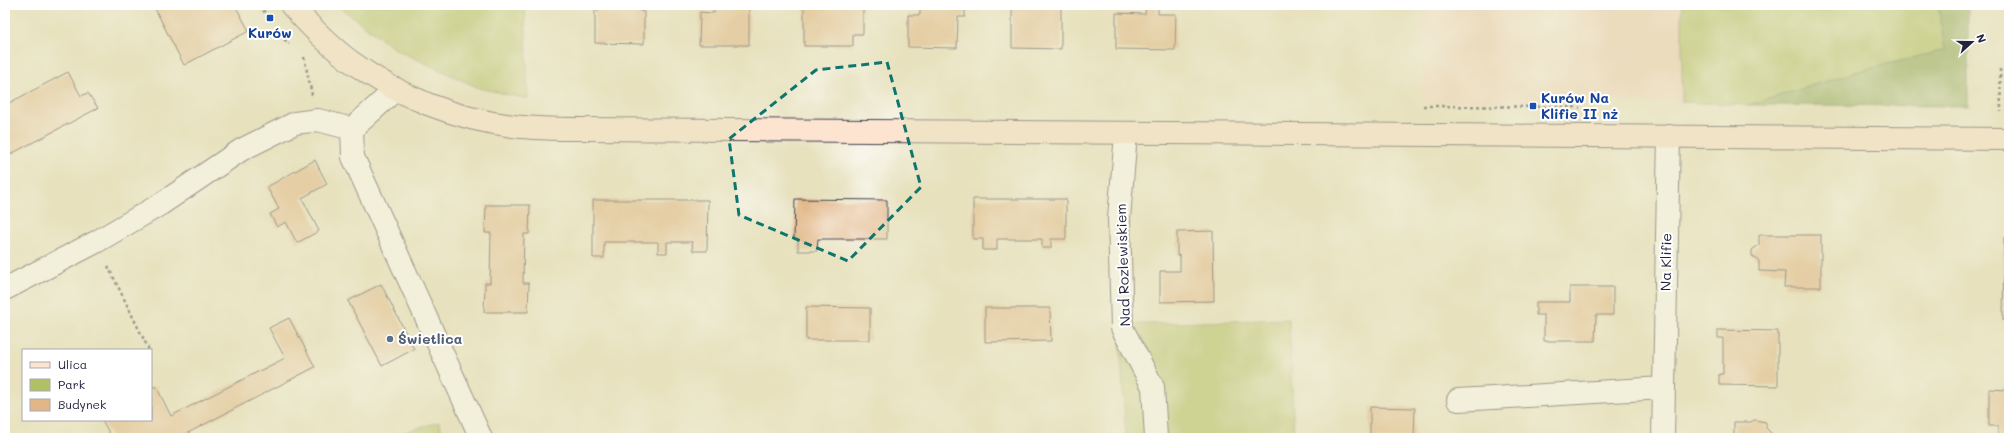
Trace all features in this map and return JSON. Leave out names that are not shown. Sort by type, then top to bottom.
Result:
[{"type":"street","points":[[291,5],[318,33],[353,63],[396,89],[431,106],[452,113],[493,123],[542,128],[1126,134],[2005,139]]},
{"type":"street","points":[[396,89],[352,129],[353,157],[481,438]]},
{"type":"street","points":[[5,289],[96,242],[161,204],[241,150],[295,123],[318,120],[352,129]]},
{"type":"street","name":"Nad Rozlewiskiem","points":[[1126,134],[1119,218],[1122,328],[1153,387],[1156,438]]},
{"type":"street","name":"Na Klifie","points":[[1663,438],[1669,136]]},
{"type":"street","points":[[1458,400],[1663,388]]},
{"type":"path","points":[[260,5],[266,15]]},
{"type":"path","points":[[278,32],[292,47]]},
{"type":"path","points":[[300,53],[303,56],[318,120]]},
{"type":"path","points":[[2000,70],[2005,139]]},
{"type":"path","points":[[96,242],[149,349]]},
{"type":"highlighted area","points":[[887,62],[921,187],[848,261],[739,215],[729,139],[816,70]]},
{"type":"shaded area","points":[[1422,5],[1682,5],[1682,102],[1422,102]]},
{"type":"green space","points":[[337,5],[525,5],[528,99],[479,88],[395,49]]},
{"type":"green space","points":[[1682,5],[1938,5],[1945,50],[1859,71],[1749,105],[1682,102]]},
{"type":"green space","points":[[1938,5],[1968,5],[1968,106],[1749,105],[1859,71],[1945,50]]},
{"type":"green space","points":[[1289,319],[1294,438],[1126,438],[1119,325]]},
{"type":"green space","points":[[439,422],[444,438],[384,438]]},
{"type":"building","points":[[153,5],[235,5],[249,31],[184,65]]},
{"type":"building","points":[[598,5],[644,5],[644,8],[640,8],[640,11],[644,12],[644,44],[595,43],[595,11],[598,11]]},
{"type":"building","points":[[708,5],[749,5],[749,45],[699,45],[700,12],[714,13],[714,8],[708,8]]},
{"type":"building","points":[[804,5],[863,5],[863,34],[853,34],[853,46],[804,46]]},
{"type":"building","points":[[920,5],[965,5],[965,17],[958,17],[957,48],[908,47],[908,15],[920,15]]},
{"type":"building","points":[[1012,5],[1061,5],[1061,49],[1012,48]]},
{"type":"building","points":[[1146,5],[1158,5],[1158,14],[1176,14],[1175,50],[1116,49],[1116,13],[1145,14]]},
{"type":"building","points":[[68,72],[81,96],[88,93],[98,108],[11,154],[5,143],[5,96],[9,103]]},
{"type":"building","points":[[315,160],[327,184],[302,198],[319,231],[297,243],[286,222],[277,227],[270,214],[279,209],[267,187]]},
{"type":"building","points":[[795,199],[887,200],[887,239],[818,239],[817,251],[798,251],[798,239],[794,239]]},
{"type":"building","points":[[973,199],[1066,199],[1066,239],[1051,239],[1051,248],[1042,248],[1042,239],[997,239],[997,250],[983,250],[983,239],[973,239]]},
{"type":"building","points":[[593,200],[708,200],[707,251],[693,251],[692,242],[667,242],[667,253],[658,253],[658,242],[604,242],[604,258],[593,258]]},
{"type":"building","points":[[486,205],[530,205],[529,234],[524,234],[523,283],[529,283],[528,312],[484,312],[485,283],[490,283],[491,233],[485,233]]},
{"type":"building","points":[[1213,231],[1214,301],[1160,302],[1160,271],[1180,271],[1180,255],[1177,256],[1177,232]]},
{"type":"building","points":[[1759,235],[1821,235],[1821,287],[1784,287],[1785,272],[1759,271],[1759,261],[1752,256],[1752,250],[1759,245]]},
{"type":"building","points":[[2004,238],[2009,238],[2009,320],[2003,320]]},
{"type":"building","points":[[381,284],[414,349],[382,366],[348,301]]},
{"type":"building","points":[[1570,287],[1613,287],[1613,315],[1596,315],[1595,341],[1544,341],[1544,315],[1536,315],[1536,302],[1570,302]]},
{"type":"building","points":[[806,307],[870,308],[870,340],[806,340]]},
{"type":"building","points":[[985,308],[1050,308],[1051,341],[985,342]]},
{"type":"building","points":[[289,318],[315,367],[178,438],[112,438],[103,421],[152,421],[152,388],[156,386],[171,416],[285,358],[269,328]]},
{"type":"building","points":[[1718,330],[1778,331],[1778,386],[1719,385],[1719,374],[1723,374],[1723,338],[1718,338]]},
{"type":"building","points":[[1989,389],[2009,390],[2009,438],[1998,438],[1998,426],[1989,426]]},
{"type":"building","points":[[1370,407],[1415,408],[1414,438],[1370,438]]},
{"type":"building","points":[[1754,420],[1766,422],[1766,428],[1773,435],[1781,435],[1781,438],[1734,438],[1734,422],[1751,422]]},
{"type":"place","name":"Kurów","points":[[270,18]]},
{"type":"place","name":"Kurów Na Klifie II nż","points":[[1533,106]]},
{"type":"place","name":"Świetlica","points":[[390,339]]}]
